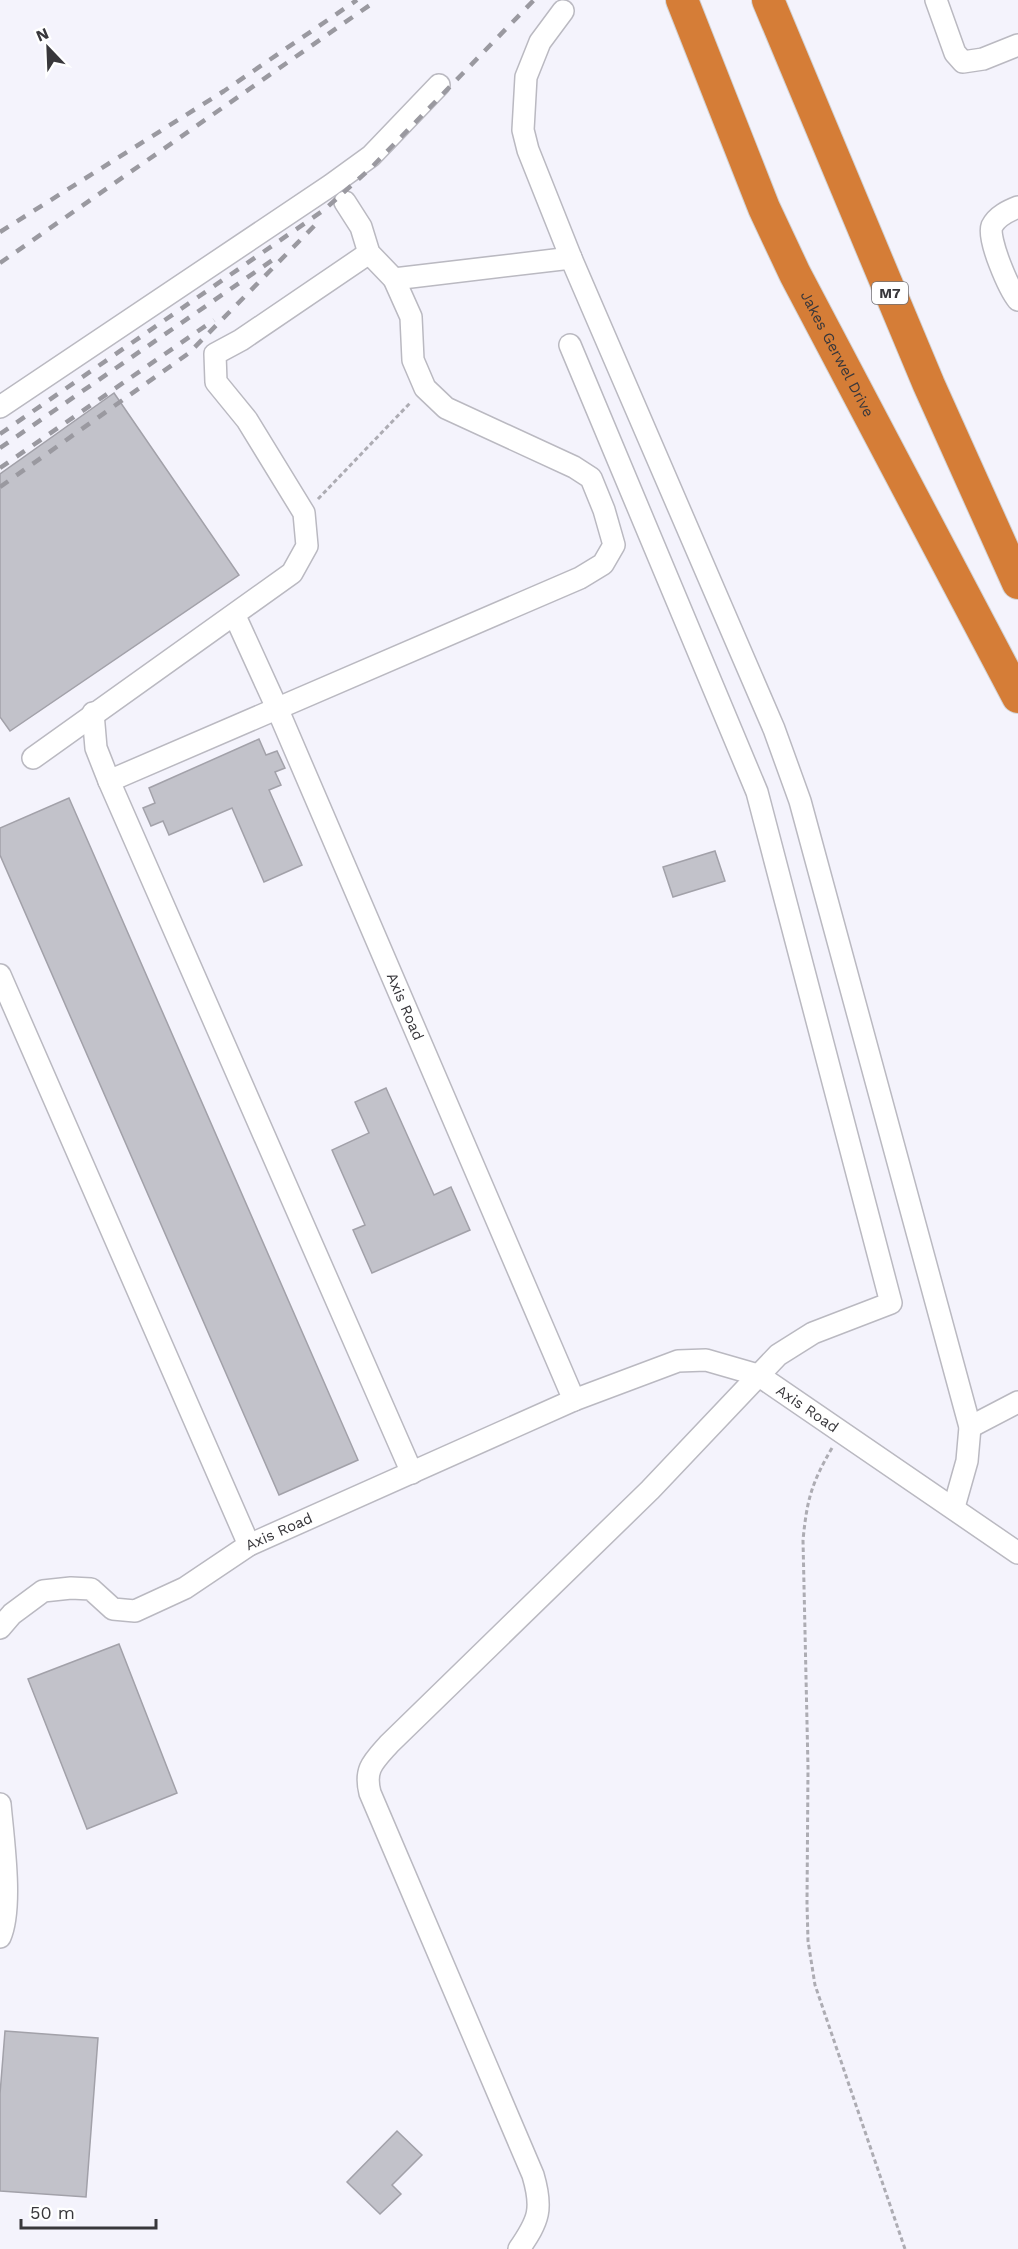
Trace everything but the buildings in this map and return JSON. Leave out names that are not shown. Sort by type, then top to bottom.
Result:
[{"type":"highway","name":"Jakes Gerwel Drive","points":[[682,0],[764,208],[795,274],[1018,697]]},
{"type":"highway","name":"M7","points":[[768,0],[929,385],[1018,583]]},
{"type":"street","points":[[936,0],[955,53],[963,62],[983,59],[1018,45]]},
{"type":"street","points":[[563,11],[540,42],[533,56],[526,77],[523,130],[533,166],[571,258],[788,764],[823,878],[905,1194],[970,1427],[967,1461],[954,1507]]},
{"type":"street","points":[[0,407],[371,156],[439,85]]},
{"type":"street","points":[[109,781],[580,578],[603,564],[614,545],[604,510],[591,478],[574,467],[446,408],[425,388],[413,360],[411,317],[394,279],[369,254],[361,227],[345,202]]},
{"type":"street","points":[[1018,207],[1006,212],[996,221],[991,228],[991,238],[1012,292],[1018,300]]},
{"type":"street","points":[[33,758],[93,713],[235,616],[292,573],[307,546],[304,513],[247,420],[216,382],[214,354],[240,340],[369,254]]},
{"type":"street","points":[[394,279],[571,258]]},
{"type":"street","points":[[519,2249],[535,2226],[539,2196],[370,1793],[366,1777],[373,1762],[389,1744],[650,1490],[778,1355],[813,1333],[891,1303],[757,792],[570,345]]},
{"type":"street","name":"Axis Road","points":[[235,616],[277,708],[574,1400]]},
{"type":"street","points":[[93,713],[96,748],[109,781],[412,1473]]},
{"type":"street","points":[[0,975],[249,1545]]},
{"type":"street","name":"Axis Road","points":[[0,1628],[12,1614],[43,1591],[70,1588],[91,1589],[113,1609],[135,1611],[184,1588],[249,1545],[574,1400],[678,1361],[706,1360],[758,1375],[1018,1552]]},
{"type":"street","points":[[970,1427],[1018,1401]]},
{"type":"street","points":[[0,1804],[5,1926],[0,1937]]},
{"type":"path","points":[[304,513],[425,388]]},
{"type":"path","points":[[843,1431],[814,1479],[807,1503],[802,1540],[808,1723],[808,1941],[815,1985],[905,2249]]},
{"type":"railway","points":[[0,232],[224,91],[357,0]]},
{"type":"railway","points":[[0,263],[377,0]]},
{"type":"railway","points":[[0,434],[324,210],[371,168],[534,0]]},
{"type":"railway","points":[[0,487],[189,353],[321,219]]},
{"type":"railway","points":[[0,448],[274,259]]},
{"type":"railway","points":[[0,468],[214,320]]}]
